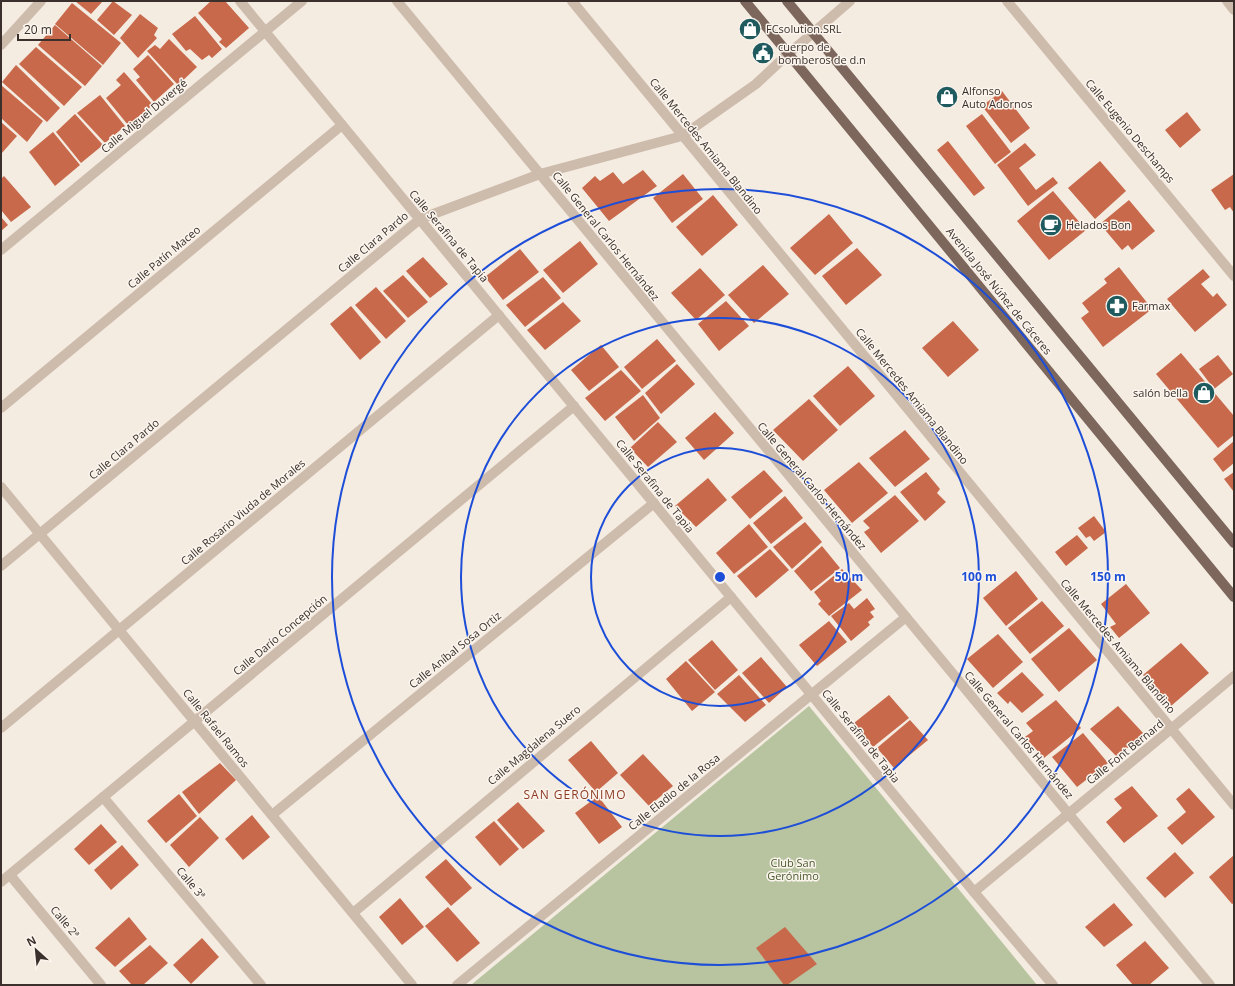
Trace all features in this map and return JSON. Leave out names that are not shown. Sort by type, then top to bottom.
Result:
[{"type":"main road","name":"Avenida José Núñez de Cáceres","points":[[745,1],[1234,597]]},
{"type":"main road","name":"Avenida José Núñez de Cáceres","points":[[787,1],[1234,543]]},
{"type":"street","points":[[1,45],[41,1]]},
{"type":"street","name":"Calle Serafina de Tapia","points":[[240,1],[974,892],[1053,985]]},
{"type":"street","name":"Calle Miguel Duvergé","points":[[1,250],[302,1]]},
{"type":"street","name":"Calle General Carlos Hernández","points":[[397,1],[1210,985]]},
{"type":"street","name":"Calle Mercedes Amiama Blandino","points":[[572,1],[1234,805]]},
{"type":"street","name":"Calle Clara Pardo","points":[[1,566],[420,219],[540,174],[682,136],[756,84],[788,54],[850,1]]},
{"type":"street","name":"Calle Eugenio Deschamps","points":[[1007,1],[1234,276]]},
{"type":"street","points":[[1227,1],[1234,10]]},
{"type":"street","name":"Calle Patín Maceo","points":[[1,408],[342,125]]},
{"type":"street","name":"Calle Rosario Viuda de Morales","points":[[1,728],[499,315]]},
{"type":"street","name":"Calle Darío Concepción","points":[[1,882],[574,406]]},
{"type":"street","name":"Calle Rafael Ramos","points":[[1,487],[412,985]]},
{"type":"street","name":"Calle Aníbal Sosa Ortiz","points":[[272,815],[654,503]]},
{"type":"street","name":"Calle Magdalena Suero","points":[[353,913],[731,597]]},
{"type":"street","name":"Calle Eladio de la Rosa","points":[[457,985],[906,617]]},
{"type":"street","name":"Calle Font Bernard","points":[[974,892],[1171,730],[1234,676]]},
{"type":"street","name":"Calle 3ª","points":[[103,797],[261,985]]},
{"type":"street","name":"Calle 2ª","points":[[10,875],[101,985]]},
{"type":"green space","name":"Club San Gerónimo","points":[[809,706],[1037,985],[471,985]]},
{"type":"building","points":[[75,1],[103,1],[91,14]]},
{"type":"building","points":[[113,1],[132,15],[114,35],[97,20]]},
{"type":"building","points":[[211,1],[225,1],[249,28],[226,48],[219,42],[222,39],[198,13]]},
{"type":"building","points":[[72,3],[121,43],[103,65],[55,24]]},
{"type":"building","points":[[140,14],[158,28],[154,35],[157,38],[138,58],[120,38]]},
{"type":"building","points":[[195,16],[222,49],[212,58],[209,55],[202,60],[190,49],[186,51],[172,34]]},
{"type":"building","points":[[55,25],[102,66],[85,86],[38,45]]},
{"type":"building","points":[[169,39],[197,67],[178,85],[147,51],[155,45],[160,49]]},
{"type":"building","points":[[36,47],[82,87],[64,106],[19,64]]},
{"type":"building","points":[[148,55],[174,84],[154,102],[136,80],[140,77],[133,69]]},
{"type":"building","points":[[16,65],[60,108],[47,122],[2,82]]},
{"type":"building","points":[[124,72],[153,105],[128,125],[106,98],[121,85],[116,80]]},
{"type":"building","points":[[1,85],[43,121],[27,142],[1,118]]},
{"type":"building","points":[[1002,91],[1030,128],[1011,143],[982,106]]},
{"type":"building","points":[[100,95],[125,126],[105,143],[77,113]]},
{"type":"building","points":[[1187,112],[1201,130],[1180,148],[1165,130]]},
{"type":"building","points":[[75,114],[103,145],[81,163],[56,132]]},
{"type":"building","points":[[982,114],[1011,152],[995,164],[966,126]]},
{"type":"building","points":[[1,122],[17,136],[1,154]]},
{"type":"building","points":[[53,132],[80,165],[55,186],[29,152]]},
{"type":"building","points":[[948,141],[985,188],[974,196],[937,150]]},
{"type":"building","points":[[1025,143],[1036,155],[1019,168],[1036,190],[1053,177],[1058,183],[1028,206],[997,165]]},
{"type":"building","points":[[1100,161],[1126,191],[1095,219],[1068,188]]},
{"type":"building","points":[[643,170],[657,186],[609,221],[582,188],[595,176],[600,181],[613,172],[623,184]]},
{"type":"building","points":[[683,174],[703,199],[672,223],[653,198]]},
{"type":"building","points":[[1234,174],[1234,213],[1230,207],[1225,210],[1211,190]]},
{"type":"building","points":[[4,176],[31,207],[11,222],[1,210],[1,179]]},
{"type":"building","points":[[1053,191],[1086,230],[1049,260],[1017,221]]},
{"type":"building","points":[[713,195],[738,225],[702,256],[676,227]]},
{"type":"building","points":[[1129,200],[1155,231],[1132,250],[1128,245],[1122,250],[1100,224]]},
{"type":"building","points":[[829,214],[853,243],[815,275],[790,248]]},
{"type":"building","points":[[1,217],[8,225],[1,231]]},
{"type":"building","points":[[580,241],[598,264],[563,293],[543,270]]},
{"type":"building","points":[[857,248],[882,275],[846,305],[822,276]]},
{"type":"building","points":[[520,249],[539,272],[503,300],[485,277]]},
{"type":"building","points":[[423,257],[448,284],[430,298],[406,271]]},
{"type":"building","points":[[763,265],[789,294],[754,323],[728,295]]},
{"type":"building","name":"Farmax","points":[[1119,267],[1152,309],[1103,347],[1081,318],[1089,312],[1082,303],[1107,283],[1104,279]]},
{"type":"building","points":[[700,268],[725,295],[696,320],[671,293]]},
{"type":"building","points":[[1203,269],[1210,277],[1201,284],[1213,297],[1217,293],[1227,305],[1195,332],[1167,299]]},
{"type":"building","points":[[403,275],[428,302],[408,318],[383,291]]},
{"type":"building","points":[[543,277],[561,298],[525,327],[506,305]]},
{"type":"building","points":[[376,287],[406,321],[386,339],[355,305]]},
{"type":"building","points":[[726,301],[749,326],[719,351],[698,324]]},
{"type":"building","points":[[563,302],[581,321],[545,350],[527,330]]},
{"type":"building","points":[[351,306],[381,342],[360,360],[330,324]]},
{"type":"building","points":[[953,321],[979,350],[948,377],[922,348]]},
{"type":"building","points":[[657,339],[676,361],[642,389],[624,367]]},
{"type":"building","points":[[601,345],[619,367],[589,391],[571,370]]},
{"type":"building","points":[[1181,353],[1234,416],[1234,435],[1218,448],[1156,374]]},
{"type":"building","points":[[1218,355],[1233,374],[1214,389],[1199,369]]},
{"type":"building","points":[[677,364],[695,384],[661,414],[645,393]]},
{"type":"building","points":[[848,366],[875,396],[840,426],[813,396]]},
{"type":"building","points":[[621,370],[641,391],[605,421],[585,398]]},
{"type":"building","points":[[643,395],[660,418],[634,441],[615,417]]},
{"type":"building","points":[[809,399],[838,430],[803,461],[773,430]]},
{"type":"building","points":[[715,412],[734,433],[704,460],[685,438]]},
{"type":"building","points":[[658,422],[677,442],[648,467],[630,448]]},
{"type":"building","points":[[905,430],[930,459],[895,487],[869,458]]},
{"type":"building","points":[[1234,441],[1234,463],[1223,472],[1213,459]]},
{"type":"building","points":[[859,462],[888,493],[852,523],[824,490]]},
{"type":"building","points":[[764,470],[783,491],[750,519],[731,497]]},
{"type":"building","points":[[926,472],[940,489],[937,493],[946,502],[925,521],[900,492]]},
{"type":"building","points":[[1234,472],[1234,492],[1224,479]]},
{"type":"building","points":[[708,478],[727,500],[696,527],[675,506]]},
{"type":"building","points":[[895,495],[919,521],[881,553],[864,532],[870,528],[863,521]]},
{"type":"building","points":[[785,496],[803,518],[771,544],[753,523]]},
{"type":"building","points":[[1094,516],[1106,532],[1094,541],[1090,536],[1086,538],[1078,528]]},
{"type":"building","points":[[805,522],[822,542],[792,569],[773,547]]},
{"type":"building","points":[[749,524],[768,547],[734,574],[716,553]]},
{"type":"building","points":[[1077,535],[1088,548],[1066,566],[1055,552]]},
{"type":"building","points":[[822,546],[840,568],[811,591],[794,571]]},
{"type":"building","points":[[770,549],[789,570],[756,598],[737,576]]},
{"type":"building","points":[[842,569],[862,590],[829,616],[818,604],[821,601],[814,592]]},
{"type":"building","points":[[1016,571],[1038,599],[1006,626],[983,598]]},
{"type":"building","points":[[1126,584],[1150,613],[1119,638],[1110,627],[1116,624],[1101,604]]},
{"type":"building","points":[[867,598],[875,609],[870,612],[874,617],[868,622],[870,625],[851,641],[831,616],[849,603],[854,609]]},
{"type":"building","points":[[1042,601],[1064,626],[1030,654],[1008,628]]},
{"type":"building","points":[[829,621],[847,642],[817,666],[799,645]]},
{"type":"building","points":[[1069,628],[1097,660],[1059,692],[1031,659]]},
{"type":"building","points":[[998,634],[1023,662],[993,688],[967,659]]},
{"type":"building","points":[[712,640],[738,670],[715,690],[688,660]]},
{"type":"building","points":[[1181,643],[1209,673],[1171,706],[1143,675]]},
{"type":"building","points":[[761,657],[787,687],[769,703],[742,673]]},
{"type":"building","points":[[686,661],[715,692],[692,711],[666,679]]},
{"type":"building","points":[[1022,672],[1044,695],[1022,713],[1010,701],[1008,704],[997,693]]},
{"type":"building","points":[[739,675],[766,705],[745,722],[717,694]]},
{"type":"building","points":[[889,695],[909,718],[873,747],[854,723]]},
{"type":"building","points":[[1056,700],[1081,728],[1044,758],[1025,737],[1033,731],[1026,723]]},
{"type":"building","points":[[1118,706],[1144,734],[1117,757],[1090,729]]},
{"type":"building","points":[[910,720],[928,740],[894,768],[877,748]]},
{"type":"building","points":[[1083,733],[1108,763],[1077,787],[1052,757]]},
{"type":"building","points":[[591,741],[618,773],[596,792],[568,760]]},
{"type":"building","points":[[643,754],[673,786],[649,806],[620,775]]},
{"type":"building","points":[[220,763],[236,780],[199,814],[182,792]]},
{"type":"building","points":[[1132,786],[1158,816],[1124,843],[1106,822],[1122,808],[1114,799]]},
{"type":"building","points":[[1189,788],[1215,817],[1182,845],[1167,828],[1186,812],[1176,799]]},
{"type":"building","points":[[179,794],[197,816],[166,843],[147,821]]},
{"type":"building","points":[[598,796],[622,827],[599,844],[575,813]]},
{"type":"building","points":[[518,802],[545,831],[523,849],[497,820]]},
{"type":"building","points":[[252,815],[270,837],[243,860],[225,839]]},
{"type":"building","points":[[200,817],[219,838],[189,867],[170,845]]},
{"type":"building","points":[[494,821],[519,849],[500,866],[475,837]]},
{"type":"building","points":[[101,824],[117,842],[89,865],[74,849]]},
{"type":"building","points":[[122,845],[139,865],[111,890],[94,870]]},
{"type":"building","points":[[1175,852],[1194,873],[1165,898],[1146,878]]},
{"type":"building","points":[[1234,855],[1234,903],[1232,904],[1209,877]]},
{"type":"building","points":[[446,859],[472,888],[451,906],[425,877]]},
{"type":"building","points":[[400,898],[424,927],[402,945],[379,917]]},
{"type":"building","points":[[1114,903],[1133,925],[1104,947],[1085,927]]},
{"type":"building","points":[[448,907],[480,943],[457,962],[425,926]]},
{"type":"building","points":[[129,917],[147,939],[115,967],[95,948]]},
{"type":"building","points":[[785,927],[817,964],[787,985],[784,985],[756,948]]},
{"type":"building","points":[[202,938],[219,957],[191,984],[173,965]]},
{"type":"building","points":[[1145,941],[1169,968],[1149,985],[1133,985],[1116,965]]},
{"type":"building","points":[[150,945],[168,963],[143,985],[132,985],[119,971]]},
{"type":"place","name":"FCsolution.SRL","points":[[750,29]]},
{"type":"place","name":"cuerpo de bomberos de d.n","points":[[763,53]]},
{"type":"place","name":"Alfonso Auto Adornos","points":[[947,97]]},
{"type":"place","name":"Helados Bon","points":[[1051,225]]},
{"type":"place","name":"Farmax","points":[[1117,306]]},
{"type":"place","name":"salón bella","points":[[1204,393]]},
{"type":"district","name":"SAN GERÓNIMO","points":[[575,795]]}]
